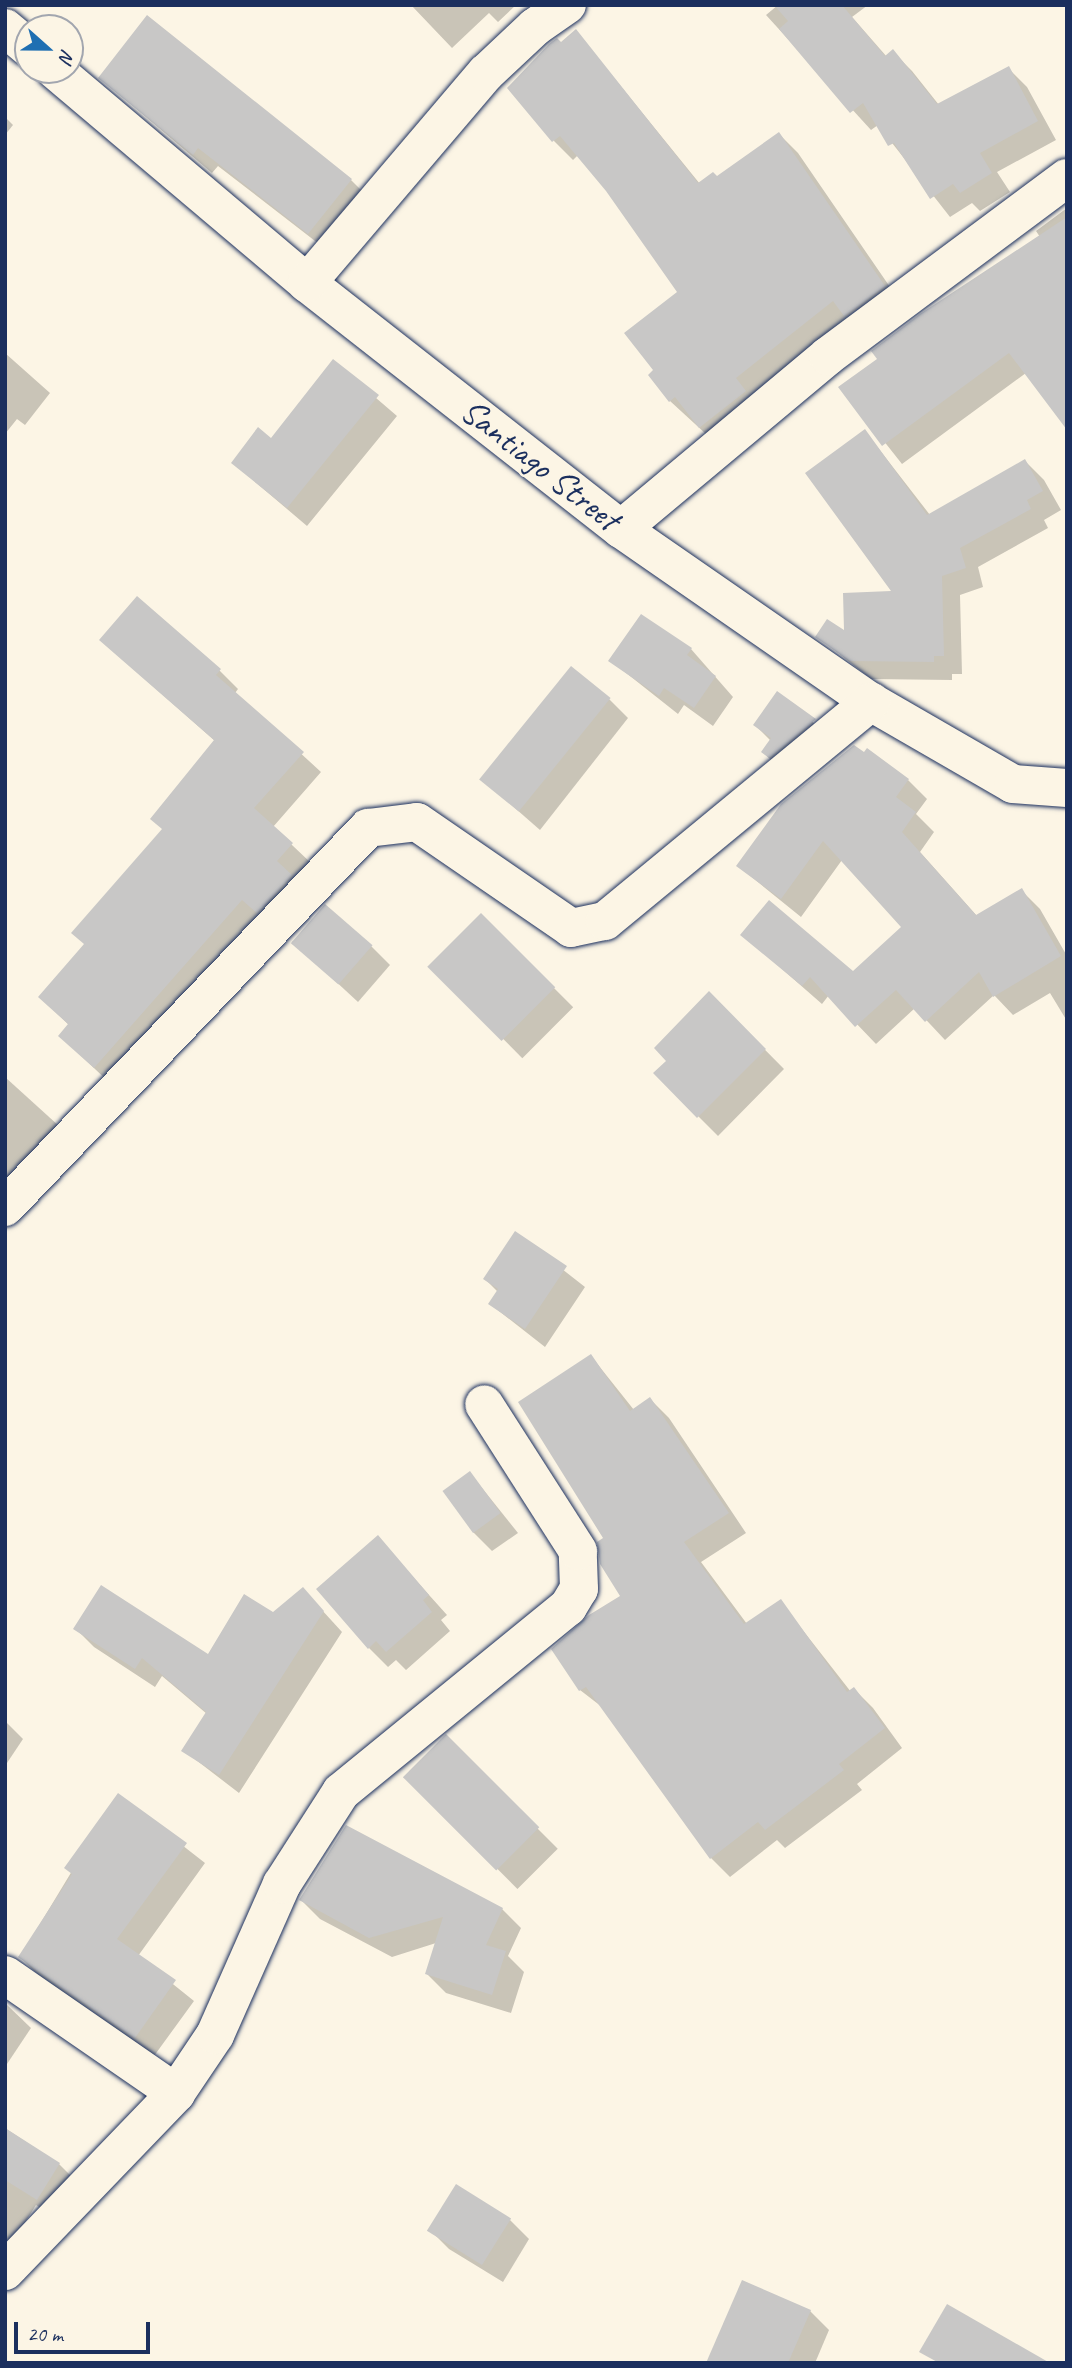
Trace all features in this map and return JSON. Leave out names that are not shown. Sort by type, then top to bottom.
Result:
[{"type":"street","points":[[307,283],[486,73],[535,27],[567,5]]},
{"type":"street","name":"Santiago Street","points":[[72,84],[307,283],[621,529],[871,702],[1013,784],[1067,788]]},
{"type":"street","points":[[621,529],[828,356],[1067,178]]},
{"type":"street","points":[[5,1207],[368,828],[417,821],[571,928],[606,921],[871,702]]},
{"type":"street","points":[[5,2271],[176,2093],[215,2035],[282,1884],[341,1793],[568,1607],[579,1589],[578,1551],[484,1404]]},
{"type":"street","points":[[5,1975],[176,2093]]},
{"type":"building","points":[[774,5],[842,5],[885,56],[893,49],[937,104],[1009,66],[1038,121],[980,153],[992,173],[960,193],[953,184],[930,199],[894,143],[888,146],[863,103],[850,113],[779,29],[788,21]]},
{"type":"building","points":[[147,15],[352,179],[308,234],[198,148],[193,155],[98,78]]},
{"type":"building","points":[[576,29],[698,183],[713,172],[717,176],[779,132],[885,286],[844,316],[833,301],[736,378],[746,391],[699,428],[675,397],[669,402],[648,375],[653,370],[624,333],[677,292],[606,191],[560,136],[552,142],[507,88],[549,44],[557,38],[561,42]]},
{"type":"building","points":[[1067,217],[1067,430],[1009,353],[882,446],[838,387],[877,359],[871,351],[920,314]]},
{"type":"building","points":[[333,359],[379,395],[287,508],[231,463],[258,427],[271,438]]},
{"type":"building","points":[[865,429],[927,515],[1025,459],[1043,491],[1027,500],[1031,509],[960,548],[966,568],[942,576],[944,656],[934,656],[934,662],[850,661],[815,637],[827,619],[844,630],[843,593],[891,591],[805,473]]},
{"type":"building","points":[[137,596],[221,669],[216,675],[304,752],[254,808],[293,843],[277,861],[292,875],[257,913],[242,900],[94,1068],[58,1036],[68,1024],[38,997],[84,944],[71,933],[162,829],[150,819],[214,740],[99,640]]},
{"type":"building","points":[[641,614],[692,648],[687,655],[716,676],[694,708],[664,688],[659,696],[608,661]]},
{"type":"building","points":[[571,666],[611,698],[519,812],[479,779]]},
{"type":"building","points":[[777,691],[816,719],[769,758],[761,752],[771,738],[753,725]]},
{"type":"building","points":[[854,745],[864,752],[867,748],[909,779],[896,797],[916,812],[902,832],[976,915],[1022,888],[1061,956],[993,997],[979,972],[925,1022],[896,990],[855,1027],[810,977],[802,986],[740,935],[769,900],[853,971],[901,927],[823,841],[781,899],[736,866],[781,804]]},
{"type":"building","points":[[325,904],[373,945],[338,985],[291,943]]},
{"type":"building","points":[[481,913],[555,987],[502,1041],[427,967]]},
{"type":"building","points":[[709,991],[766,1049],[697,1118],[653,1073],[666,1061],[654,1048]]},
{"type":"building","points":[[515,1231],[567,1266],[525,1329],[488,1304],[498,1289],[483,1279]]},
{"type":"building","points":[[591,1354],[630,1411],[650,1397],[729,1513],[684,1542],[744,1624],[781,1599],[847,1692],[854,1687],[885,1728],[839,1764],[844,1770],[765,1830],[758,1822],[710,1859],[586,1687],[579,1691],[551,1649],[589,1615],[620,1596],[600,1564],[597,1542],[603,1538],[518,1402]]},
{"type":"building","points":[[470,1471],[501,1513],[473,1533],[442,1491]]},
{"type":"building","points":[[378,1535],[429,1595],[423,1600],[432,1612],[386,1652],[376,1641],[368,1649],[316,1589]]},
{"type":"building","points":[[101,1585],[208,1654],[244,1594],[273,1612],[303,1587],[324,1611],[219,1775],[181,1751],[206,1712],[142,1658],[135,1669],[73,1629]]},
{"type":"building","points":[[446,1734],[539,1827],[496,1870],[403,1777]]},
{"type":"building","points":[[118,1793],[187,1843],[117,1939],[176,1980],[135,2038],[18,1957],[72,1874],[64,1868]]},
{"type":"building","points":[[346,1825],[503,1908],[486,1945],[506,1951],[492,1995],[425,1974],[443,1917],[369,1938],[299,1900]]},
{"type":"building","points":[[5,2128],[60,2163],[37,2200],[5,2180]]},
{"type":"building","points":[[456,2184],[511,2218],[482,2265],[427,2231]]},
{"type":"building","points":[[742,2280],[811,2310],[788,2363],[706,2363]]},
{"type":"building","points":[[947,2304],[1050,2363],[939,2363],[919,2352]]}]
